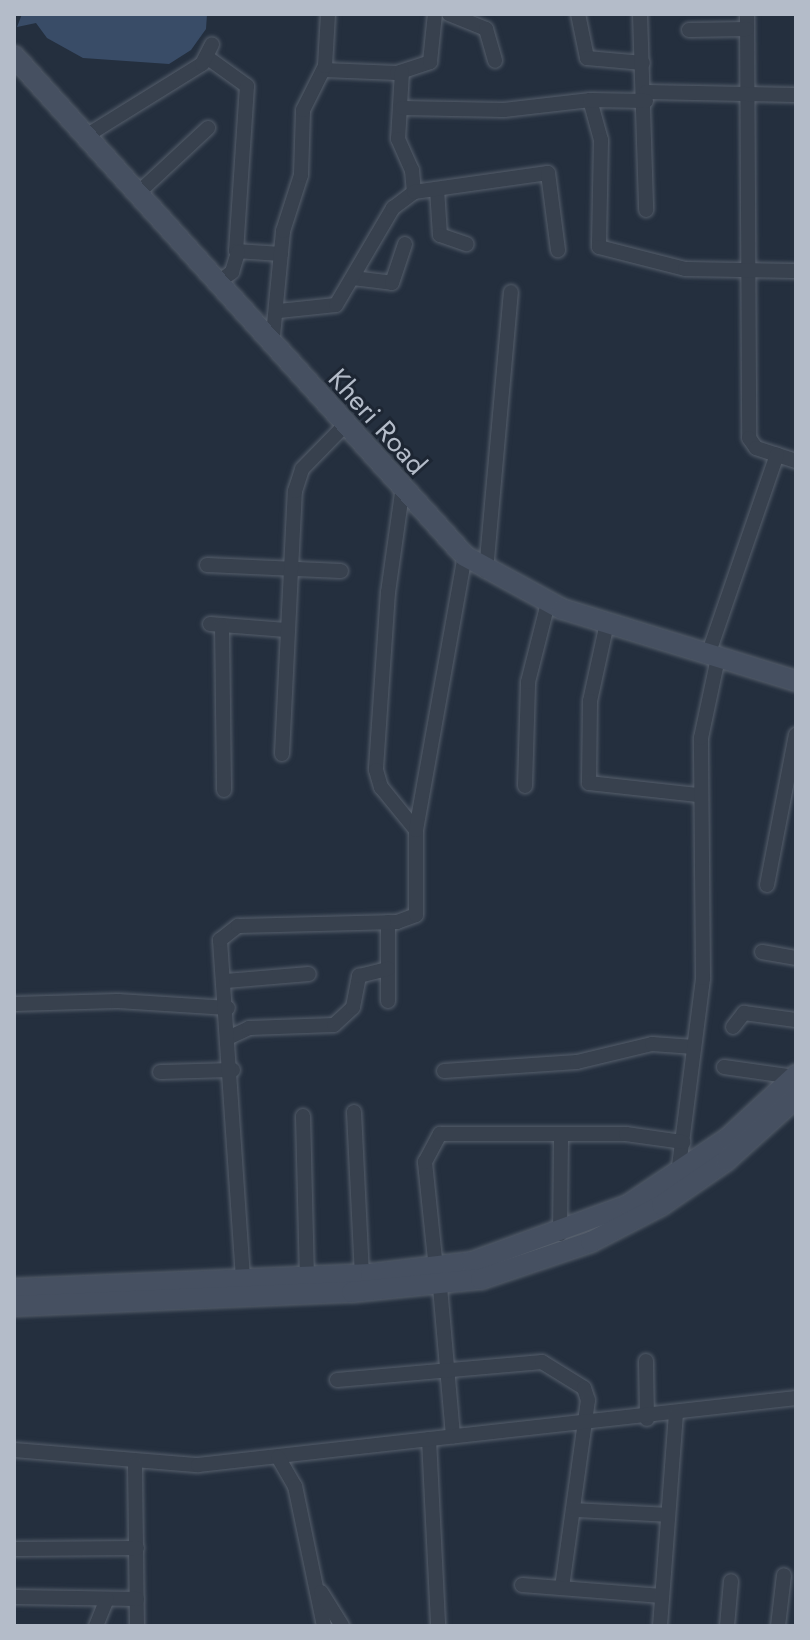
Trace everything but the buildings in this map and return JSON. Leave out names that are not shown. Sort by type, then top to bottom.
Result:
[{"type":"street","points":[[272,346],[279,311],[281,254],[301,175],[303,110],[324,70],[328,14]]},
{"type":"street","points":[[324,70],[402,72],[433,60],[435,14]]},
{"type":"street","points":[[449,14],[485,22],[495,61]]},
{"type":"street","points":[[578,14],[587,58],[643,63]]},
{"type":"street","points":[[640,14],[646,97],[646,210]]},
{"type":"street","points":[[689,30],[747,22],[751,270],[749,438],[756,448],[796,461]]},
{"type":"street","points":[[86,136],[210,51],[247,86],[238,252],[232,272],[217,283]]},
{"type":"street","name":"Kheri Road","points":[[14,56],[402,493],[465,556],[486,571],[548,603],[796,681]]},
{"type":"street","points":[[402,72],[399,144],[412,170],[414,192]]},
{"type":"street","points":[[402,108],[504,110],[646,97],[796,95]]},
{"type":"street","points":[[590,100],[601,140],[599,247],[685,269],[796,271]]},
{"type":"street","points":[[137,194],[208,128]]},
{"type":"street","points":[[279,311],[328,309],[353,278],[393,208],[414,192],[548,173],[558,250]]},
{"type":"street","points":[[437,189],[440,235],[466,244]]},
{"type":"street","points":[[353,278],[392,283],[405,244]]},
{"type":"street","points":[[238,252],[281,254]]},
{"type":"street","points":[[486,571],[511,292]]},
{"type":"street","points":[[282,754],[289,570],[297,480],[343,427]]},
{"type":"street","points":[[678,1175],[704,947],[697,795],[701,738],[713,657],[777,455]]},
{"type":"street","points":[[402,493],[388,592],[376,770],[381,787],[416,830]]},
{"type":"street","points":[[243,1278],[233,1070],[226,981],[219,946],[228,929],[388,922],[416,915],[416,830],[465,556]]},
{"type":"street","points":[[207,565],[341,571]]},
{"type":"street","points":[[525,786],[528,682],[548,603]]},
{"type":"street","points":[[607,623],[590,701],[589,783],[697,795]]},
{"type":"street","points":[[224,790],[216,624],[286,630]]},
{"type":"street","points":[[767,885],[796,735]]},
{"type":"street","points":[[388,922],[388,1001]]},
{"type":"street","points":[[762,952],[796,958]]},
{"type":"street","points":[[230,1037],[249,1028],[334,1025],[353,1007],[359,976],[388,969]]},
{"type":"street","points":[[226,981],[309,974]]},
{"type":"street","points":[[14,1004],[118,1001],[228,1008]]},
{"type":"street","points":[[733,1027],[744,1013],[796,1020]]},
{"type":"street","points":[[444,1071],[577,1062],[652,1044],[694,1047]]},
{"type":"street","points":[[724,1067],[795,1076]]},
{"type":"street","points":[[160,1072],[233,1070]]},
{"type":"street","points":[[14,1289],[362,1274],[438,1278],[560,1234],[678,1175],[759,1113],[795,1076]]},
{"type":"street","points":[[14,1306],[438,1278],[524,1267],[628,1224],[726,1161],[796,1098]]},
{"type":"street","points":[[354,1112],[362,1274]]},
{"type":"street","points":[[303,1116],[307,1276]]},
{"type":"street","points":[[453,1436],[425,1162],[433,1140],[461,1132],[561,1137],[626,1134],[683,1142]]},
{"type":"street","points":[[560,1234],[561,1137]]},
{"type":"street","points":[[646,1361],[647,1419]]},
{"type":"street","points":[[337,1380],[447,1374],[548,1363],[584,1388],[585,1422],[562,1587]]},
{"type":"street","points":[[14,1450],[135,1464],[278,1457],[585,1422],[647,1419],[796,1398]]},
{"type":"street","points":[[660,1626],[676,1415]]},
{"type":"street","points":[[429,1439],[438,1626]]},
{"type":"street","points":[[278,1457],[295,1486],[302,1540],[320,1590],[342,1626]]},
{"type":"street","points":[[135,1464],[137,1626]]},
{"type":"street","points":[[574,1510],[668,1515]]},
{"type":"street","points":[[15,1549],[137,1548]]},
{"type":"street","points":[[778,1626],[784,1575]]},
{"type":"street","points":[[727,1626],[731,1581]]},
{"type":"street","points":[[522,1585],[662,1596]]},
{"type":"street","points":[[320,1590],[324,1626]]},
{"type":"street","points":[[14,1597],[137,1599]]},
{"type":"street","points":[[96,1626],[107,1599]]},
{"type":"water","points":[[22,14],[207,14],[206,29],[191,50],[169,64],[83,58],[47,38],[36,23],[17,27]]}]
